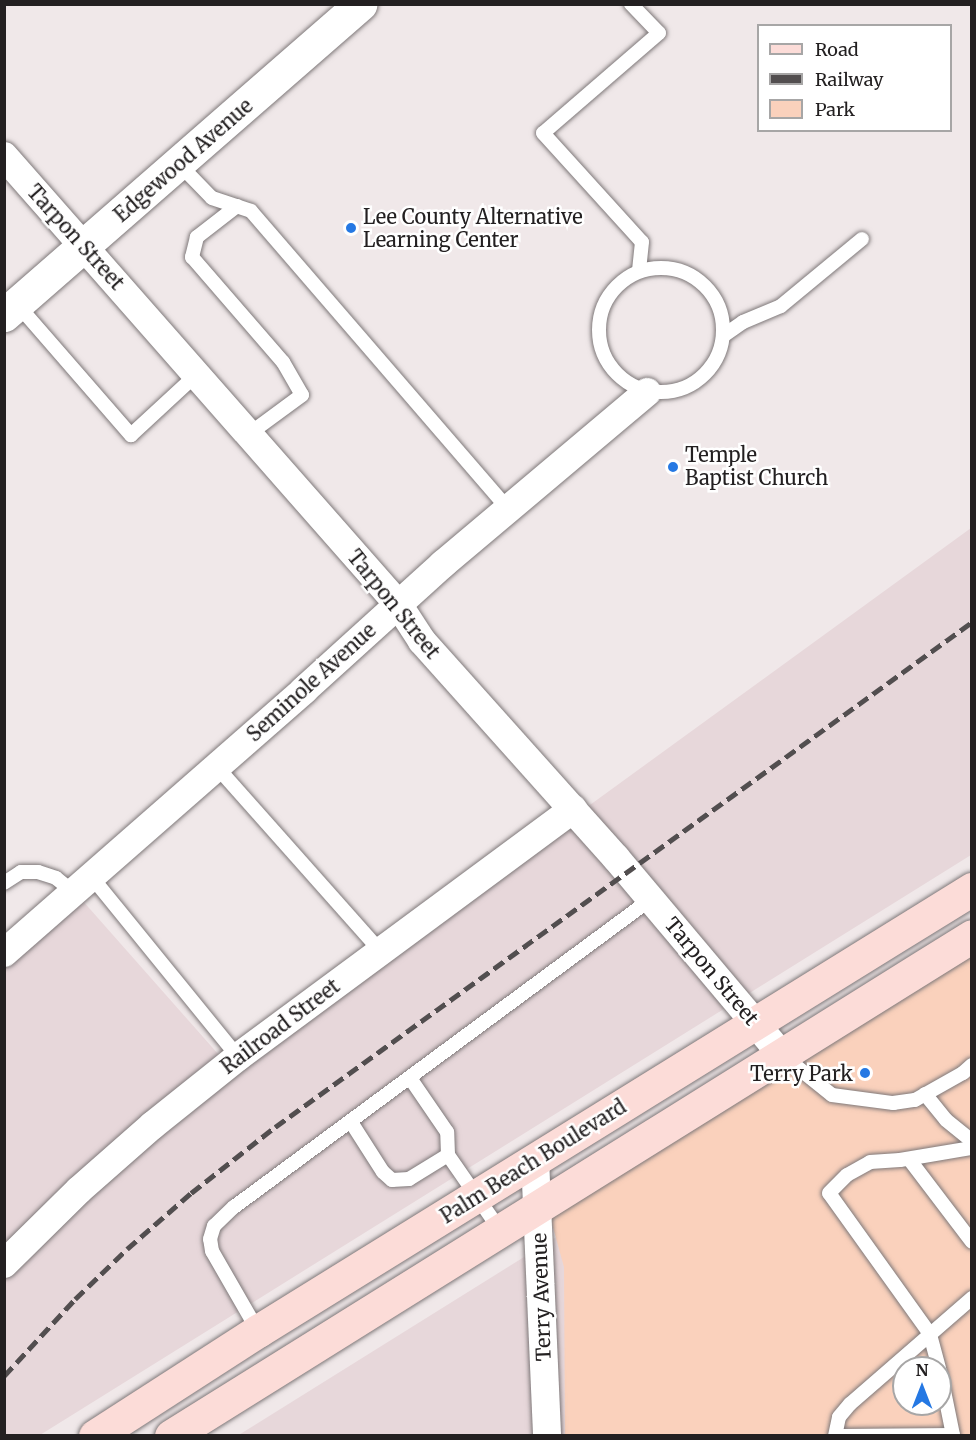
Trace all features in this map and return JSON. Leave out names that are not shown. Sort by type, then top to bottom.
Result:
[{"type":"main road","name":"Palm Beach Boulevard","points":[[95,1436],[258,1331],[972,889]]},
{"type":"main road","name":"Palm Beach Boulevard","points":[[171,1436],[972,936]]},
{"type":"street","name":"Edgewood Avenue","points":[[11,309],[361,4]]},
{"type":"street","name":"Tarpon Street","points":[[4,156],[85,245],[398,604],[422,641],[573,809],[781,1054]]},
{"type":"street","name":"Seminole Avenue","points":[[4,953],[304,690],[398,604],[647,392]]},
{"type":"street","name":"Railroad Street","points":[[4,1264],[87,1183],[153,1125],[238,1057],[573,809]]},
{"type":"street","name":"Terry Avenue","points":[[535,1159],[547,1436]]},
{"type":"lane","points":[[631,4],[659,33],[543,133],[642,242],[639,271]]},
{"type":"lane","points":[[179,164],[212,198],[251,211],[507,509]]},
{"type":"lane","points":[[237,206],[197,237],[192,257],[283,362],[302,395],[249,434]]},
{"type":"lane","points":[[723,336],[743,322],[781,306],[862,239]]},
{"type":"lane","points":[[659,267],[680,270],[699,280],[714,296],[722,315],[723,336],[718,357],[705,374],[688,386],[668,392],[647,392],[628,384],[613,371],[602,354],[598,335],[600,315],[608,296],[621,281],[639,271],[659,267]]},
{"type":"lane","points":[[11,309],[131,435],[197,374]]},
{"type":"lane","points":[[216,766],[380,951]]},
{"type":"lane","points":[[4,883],[21,872],[38,872],[56,879],[82,884],[238,1057]]},
{"type":"lane","points":[[258,1331],[212,1251],[210,1239],[214,1226],[234,1207],[651,899]]},
{"type":"lane","points":[[781,1054],[832,1095],[893,1103],[915,1100],[969,1074]]},
{"type":"lane","points":[[410,1078],[447,1132],[448,1155],[500,1230]]},
{"type":"lane","points":[[925,1094],[946,1120],[972,1141]]},
{"type":"lane","points":[[351,1122],[383,1172],[392,1180],[409,1179],[448,1155]]},
{"type":"lane","points":[[936,1356],[930,1334],[829,1193],[847,1175],[870,1162],[909,1159],[972,1148]]},
{"type":"lane","points":[[909,1159],[972,1242]]},
{"type":"lane","points":[[835,1436],[839,1417],[850,1404],[972,1298]]},
{"type":"lane","points":[[843,1436],[953,1435],[949,1416]]},
{"type":"shaded area","points":[[971,528],[971,855],[40,1435],[5,1435],[4,966],[82,900],[234,1072],[583,810]]},
{"type":"shaded area","points":[[670,1166],[830,1436],[237,1436]]},
{"type":"green space","name":"Terry Park","points":[[971,939],[971,1435],[565,1435],[564,1267],[547,1206]]},
{"type":"railway","points":[[4,1376],[75,1299],[127,1249],[191,1193],[275,1127],[972,622]]},
{"type":"place","name":"Lee County Alternative Learning Center","points":[[351,228]]},
{"type":"place","name":"Temple Baptist Church","points":[[673,467]]},
{"type":"place","name":"Terry Park","points":[[865,1073]]}]
